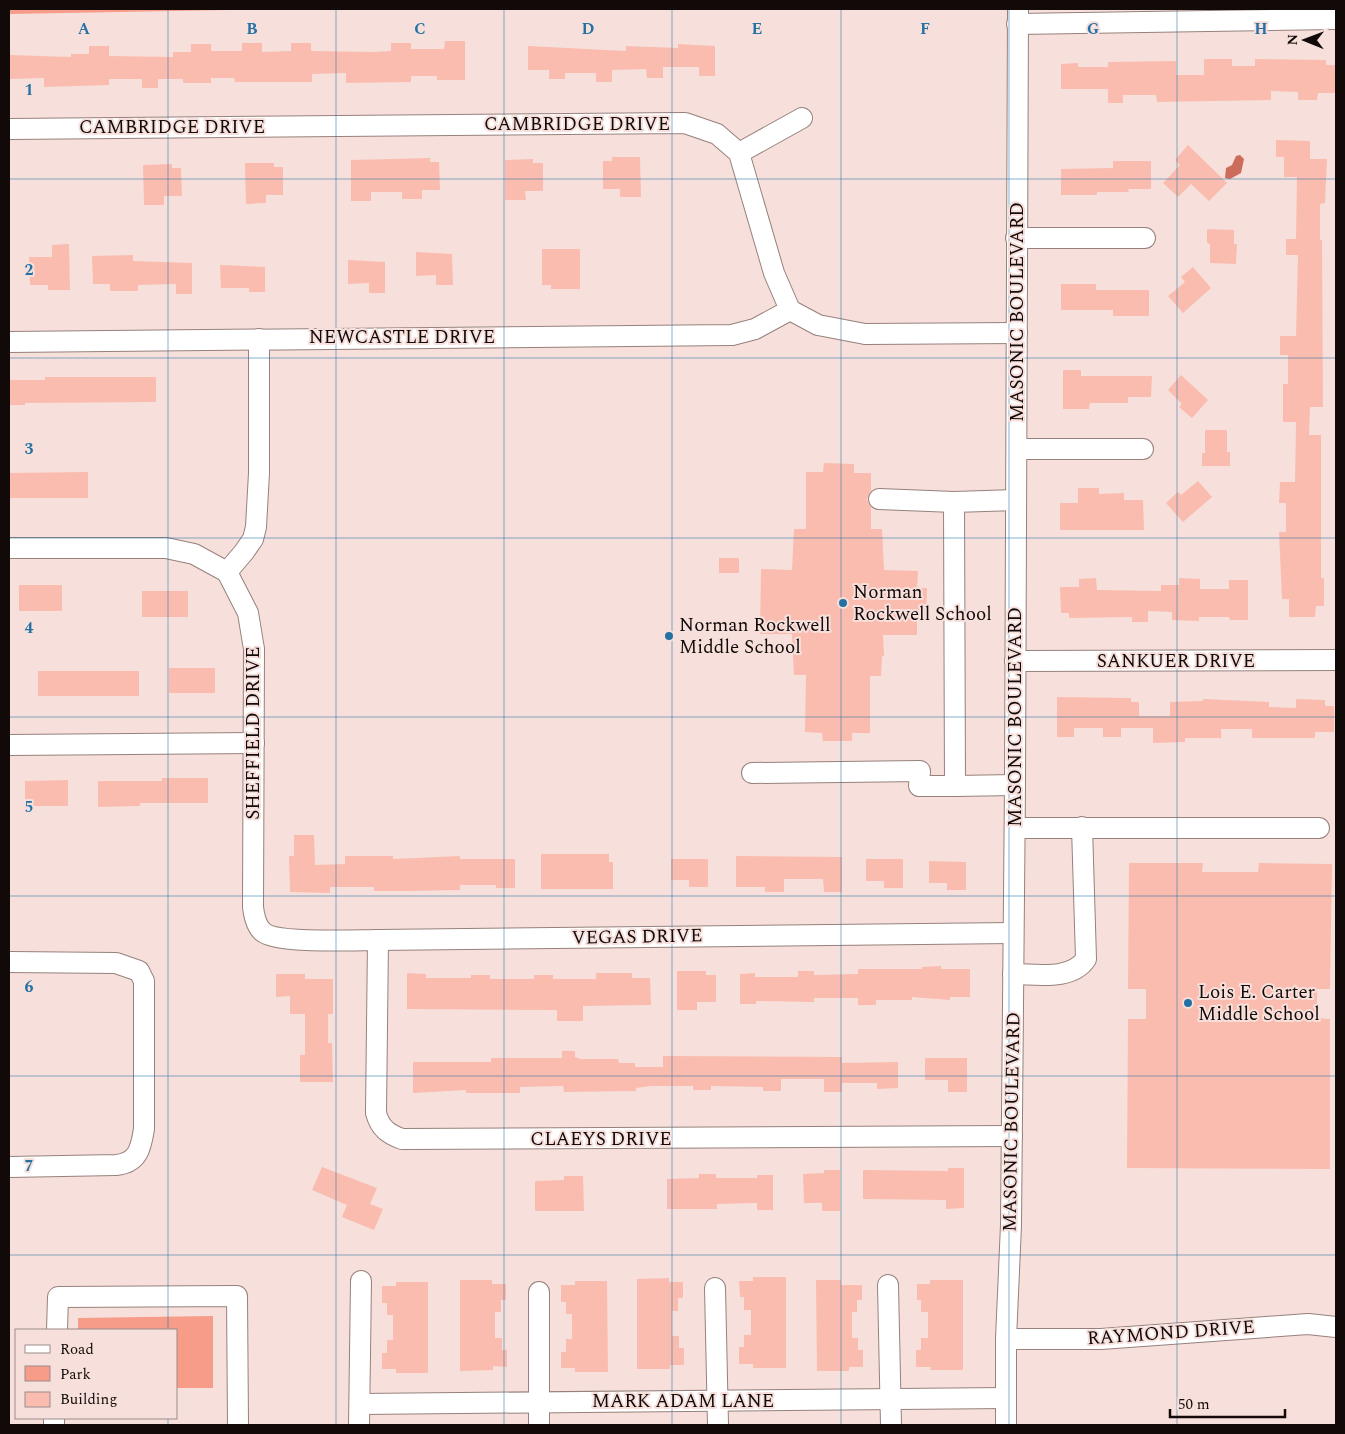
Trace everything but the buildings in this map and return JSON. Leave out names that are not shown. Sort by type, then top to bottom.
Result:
[{"type":"street","points":[[1017,17],[1336,19]]},
{"type":"street","name":"MASONIC BOULEVARD","points":[[1006,1425],[1006,1339],[1011,1225],[1016,786],[1017,17]]},
{"type":"street","points":[[802,118],[739,153],[766,248],[790,310],[818,325],[864,334],[1017,333]]},
{"type":"street","name":"CAMBRIDGE DRIVE","points":[[9,128],[685,123],[717,134],[739,153]]},
{"type":"street","points":[[1016,238],[1146,238]]},
{"type":"street","name":"NEWCASTLE DRIVE","points":[[9,342],[259,338],[732,335],[755,329],[790,310]]},
{"type":"street","points":[[9,548],[166,548],[194,554],[227,572],[244,552],[253,538],[256,527],[259,473],[259,338]]},
{"type":"street","points":[[1016,449],[1143,449]]},
{"type":"street","points":[[879,499],[954,502],[1016,500]]},
{"type":"street","points":[[954,502],[955,786]]},
{"type":"street","name":"SHEFFIELD DRIVE","points":[[227,572],[248,613],[252,630],[256,682],[253,908],[257,924],[262,932]]},
{"type":"street","name":"SANKUER DRIVE","points":[[1015,661],[1336,660]]},
{"type":"street","points":[[9,745],[254,743]]},
{"type":"street","points":[[752,773],[920,771],[919,786],[1016,786]]},
{"type":"street","points":[[1014,974],[1060,974],[1072,972],[1086,959],[1082,827]]},
{"type":"street","points":[[1015,828],[1319,828]]},
{"type":"street","name":"VEGAS DRIVE","points":[[262,932],[283,939],[378,940],[1013,933]]},
{"type":"street","name":"CLAEYS DRIVE","points":[[378,940],[376,1113],[384,1129],[390,1135],[402,1139],[1012,1136]]},
{"type":"street","points":[[9,962],[116,963],[139,971],[144,981],[144,1129],[141,1147],[135,1159],[126,1164],[116,1166],[68,1164],[9,1167]]},
{"type":"street","points":[[359,1425],[361,1281]]},
{"type":"street","points":[[888,1285],[891,1425]]},
{"type":"street","points":[[715,1288],[718,1425]]},
{"type":"street","points":[[539,1292],[539,1425]]},
{"type":"street","points":[[57,1329],[58,1297],[237,1296],[238,1425]]},
{"type":"street","name":"RAYMOND DRIVE","points":[[1006,1339],[1101,1339],[1308,1324],[1336,1327]]},
{"type":"street","name":"MARK ADAM LANE","points":[[360,1404],[1006,1398]]},
{"type":"green space","points":[[9,9],[290,9],[9,14]]},
{"type":"green space","points":[[213,1316],[213,1388],[178,1388],[178,1329],[78,1329],[78,1318]]},
{"type":"shaded area","points":[[1240,155],[1244,159],[1241,173],[1230,179],[1225,178],[1226,168],[1232,165],[1236,156]]},
{"type":"place","name":"Norman Rockwell School","points":[[843,603]]},
{"type":"place","name":"Norman Rockwell Middle School","points":[[669,636]]},
{"type":"place","name":"Lois E. Carter Middle School","points":[[1188,1003]]}]
